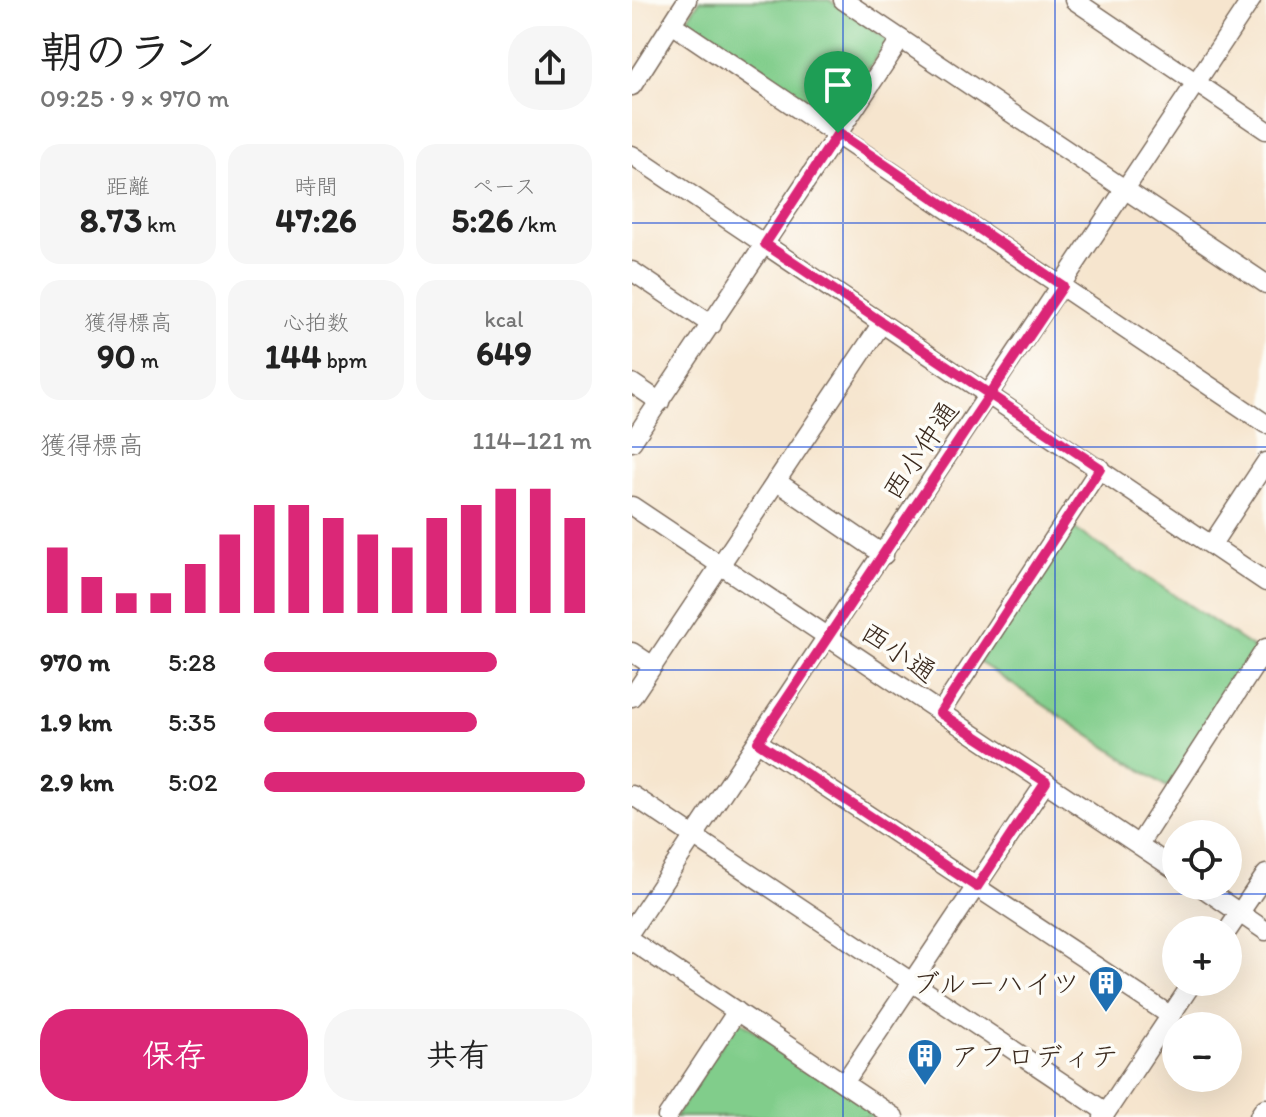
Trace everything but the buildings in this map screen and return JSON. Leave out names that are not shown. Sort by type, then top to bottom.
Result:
[{"type":"main road","points":[[1262,1117],[1266,1111]]},
{"type":"street","points":[[632,86],[687,0]]},
{"type":"street","points":[[843,0],[866,6],[901,39],[1266,284]]},
{"type":"street","points":[[1074,0],[1266,130]]},
{"type":"street","name":"西小仲通","points":[[632,929],[1251,0]]},
{"type":"street","points":[[672,24],[1266,424]]},
{"type":"street","points":[[632,442],[901,39]]},
{"type":"street","points":[[632,155],[1266,582]]},
{"type":"street","points":[[632,271],[712,325]]},
{"type":"street","points":[[632,697],[882,323]]},
{"type":"street","points":[[632,383],[660,402]]},
{"type":"street","points":[[1212,544],[1266,462]]},
{"type":"street","points":[[940,713],[1100,468]]},
{"type":"street","points":[[776,481],[884,555]]},
{"type":"street","name":"西小通","points":[[632,506],[1162,860]]},
{"type":"street","points":[[1139,844],[1266,648]]},
{"type":"street","points":[[632,652],[653,666]]},
{"type":"street","points":[[758,742],[1165,1012]]},
{"type":"street","points":[[844,1083],[1046,782]]},
{"type":"street","points":[[632,795],[1104,1115],[1162,1029]]},
{"type":"street","points":[[1237,916],[1266,874]]},
{"type":"street","points":[[1220,900],[1266,931]]},
{"type":"street","points":[[632,941],[894,1117]]},
{"type":"street","points":[[667,1117],[737,1011]]},
{"type":"green space","points":[[700,0],[829,0],[888,40],[833,121],[685,22]]},
{"type":"green space","points":[[1069,525],[1258,651],[1167,787],[979,662]]},
{"type":"green space","points":[[738,1019],[883,1117],[675,1117]]},
{"type":"place","name":"ブルーハイツ","points":[[1106,1014]]},
{"type":"place","name":"アフロディテ","points":[[925,1087]]},
{"type":"route","points":[[838,133],[765,244],[990,396],[1100,468],[940,713],[1046,782],[977,887],[758,742],[884,555],[976,415],[990,396],[1063,286],[838,133]]}]
